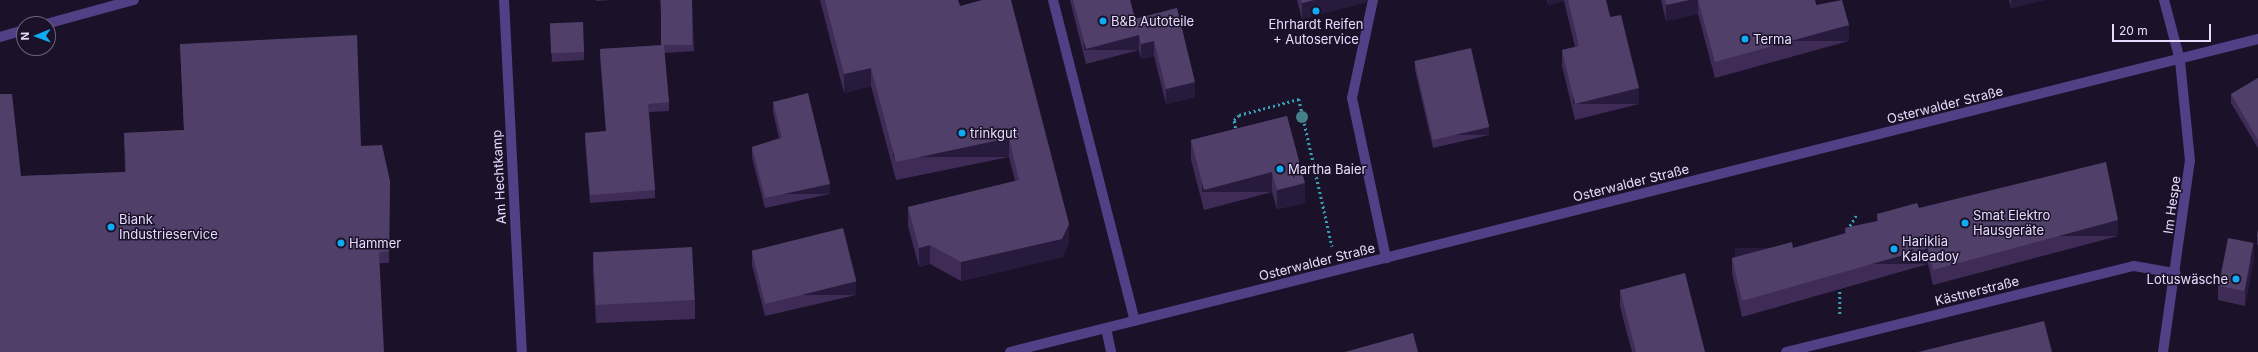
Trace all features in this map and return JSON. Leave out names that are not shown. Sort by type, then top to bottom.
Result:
[{"type":"street","points":[[56,21],[134,0]]},
{"type":"street","name":"Am Hechtkamp","points":[[504,0],[522,352]]},
{"type":"street","points":[[1053,0],[1135,321]]},
{"type":"street","points":[[1373,0],[1352,98],[1386,258]]},
{"type":"street","name":"Im Hespe","points":[[2164,0],[2180,60],[2190,161],[2165,351]]},
{"type":"street","points":[[0,37],[16,32]]},
{"type":"street","name":"Osterwalder Straße","points":[[1010,352],[2180,60],[2258,39]]},
{"type":"street","name":"Kästnerstraße","points":[[1786,352],[2134,266],[2175,273]]},
{"type":"street","points":[[1106,328],[1111,352]]},
{"type":"path","points":[[1237,141],[1234,120],[1239,115],[1299,99],[1332,246]]},
{"type":"path","points":[[1843,236],[1857,214]]},
{"type":"path","points":[[1840,279],[1840,338]]},
{"type":"building","points":[[661,0],[692,0],[692,45],[661,45]]},
{"type":"building","name":"trinkgut","points":[[825,0],[958,0],[960,6],[982,0],[1011,0],[1069,224],[1062,239],[961,262],[930,245],[919,248],[908,207],[1019,180],[1009,138],[896,162],[871,68],[844,74]]},
{"type":"building","points":[[1073,0],[1130,0],[1135,19],[1177,8],[1195,82],[1166,89],[1154,41],[1141,44],[1139,35],[1086,49]]},
{"type":"building","points":[[1301,0],[1314,0],[1302,3]]},
{"type":"building","points":[[1568,0],[1606,0],[1610,17],[1621,15],[1639,88],[1575,104],[1562,50],[1579,46]]},
{"type":"building","points":[[1665,0],[1689,0],[1666,5]]},
{"type":"building","name":"Terma","points":[[1698,0],[1815,0],[1816,5],[1842,0],[1849,25],[1715,62]]},
{"type":"building","points":[[583,22],[584,52],[551,53],[550,23]]},
{"type":"building","points":[[357,35],[361,146],[382,145],[390,181],[389,251],[379,252],[384,352],[0,352],[0,94],[12,94],[21,176],[126,172],[124,133],[184,130],[180,44]]},
{"type":"building","points":[[664,45],[669,102],[648,104],[655,190],[590,195],[585,133],[606,131],[600,49]]},
{"type":"building","points":[[1471,48],[1489,127],[1433,140],[1414,61]]},
{"type":"building","points":[[2258,78],[2258,140],[2231,94]]},
{"type":"building","points":[[808,93],[830,184],[765,198],[752,147],[782,138],[773,102]]},
{"type":"building","points":[[1287,116],[1305,183],[1277,190],[1272,172],[1204,190],[1191,140]]},
{"type":"building","points":[[2106,162],[2118,220],[1933,270],[1928,248],[1742,301],[1732,258],[1792,242],[1793,248],[1846,233],[1845,228],[1878,221],[1877,214],[1917,203],[1919,208]]},
{"type":"building","points":[[843,228],[856,281],[765,304],[752,251]]},
{"type":"building","name":"Lotuswäsche","points":[[2228,238],[2254,243],[2244,291],[2219,286]]},
{"type":"building","points":[[692,247],[695,300],[596,305],[593,252]]},
{"type":"building","points":[[1685,273],[1705,352],[1636,352],[1620,290]]},
{"type":"building","points":[[2044,321],[2052,352],[1918,352]]},
{"type":"building","points":[[1413,333],[1418,352],[1345,352]]},
{"type":"place","name":"Ehrhardt Reifen + Autoservice","points":[[1316,11]]},
{"type":"place","name":"B&B Autoteile","points":[[1103,21]]},
{"type":"place","name":"Terma","points":[[1745,39]]},
{"type":"place","name":"trinkgut","points":[[962,133]]},
{"type":"place","name":"Martha Baier","points":[[1280,169]]},
{"type":"place","name":"Smat Elektro Hausgeräte","points":[[1965,223]]},
{"type":"place","name":"Biank Industrieservice","points":[[111,227]]},
{"type":"place","name":"Hammer","points":[[341,243]]},
{"type":"place","name":"Hariklia Kaleadoy","points":[[1894,249]]},
{"type":"place","name":"Lotuswäsche","points":[[2236,279]]}]
